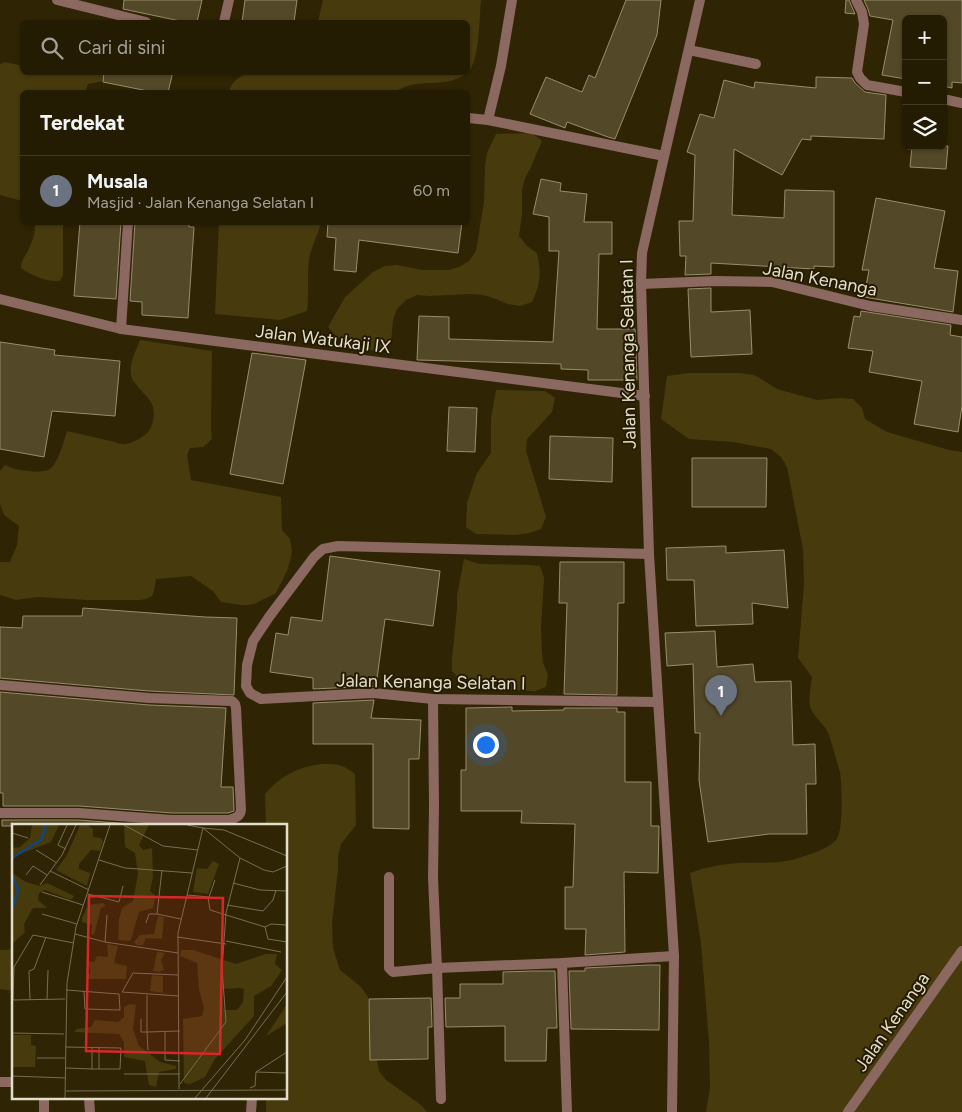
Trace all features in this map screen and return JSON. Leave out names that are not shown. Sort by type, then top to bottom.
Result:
[{"type":"street","points":[[56,0],[138,20]]},
{"type":"street","points":[[224,20],[229,0]]},
{"type":"street","points":[[488,120],[501,66],[512,0]]},
{"type":"street","name":"Jalan Kenanga Selatan I","points":[[672,1112],[674,956],[649,554],[640,284],[642,254],[700,0]]},
{"type":"street","points":[[856,0],[862,12],[864,24],[857,72],[860,78],[867,85],[902,91]]},
{"type":"street","points":[[689,50],[756,64]]},
{"type":"street","points":[[947,100],[962,103]]},
{"type":"street","points":[[470,118],[488,120],[664,156]]},
{"type":"street","points":[[121,329],[128,225]]},
{"type":"street","name":"Jalan Kenanga","points":[[640,284],[715,281],[772,282],[870,306],[962,320]]},
{"type":"street","name":"Jalan Watukaji IX","points":[[0,299],[121,329],[645,396]]},
{"type":"street","name":"Jalan Kenanga Selatan I","points":[[649,554],[338,546],[323,549],[314,557],[253,641],[247,665],[246,686],[250,693],[261,699],[373,693],[433,699],[658,702]]},
{"type":"street","points":[[0,686],[150,698],[232,702],[236,708],[241,810],[239,816],[229,820],[172,820],[79,813],[0,813]]},
{"type":"street","points":[[433,699],[433,878],[441,1099]]},
{"type":"street","points":[[389,878],[388,968],[392,972],[674,956]]},
{"type":"street","name":"Jalan Kenanga","points":[[848,1112],[962,951]]},
{"type":"street","points":[[562,963],[567,1112]]},
{"type":"shaded area","points":[[323,0],[481,0],[477,49],[470,69],[470,20],[318,20]]},
{"type":"shaded area","points":[[6,62],[20,66],[20,75],[126,75],[124,77],[88,84],[86,90],[20,90],[20,200],[0,195],[0,64]]},
{"type":"shaded area","points":[[463,75],[450,81],[413,85],[397,90],[230,90],[236,80],[242,76]]},
{"type":"shaded area","points":[[532,133],[542,141],[525,178],[522,190],[522,214],[519,236],[527,246],[537,253],[539,278],[532,302],[520,306],[508,304],[483,295],[417,295],[406,300],[397,309],[393,320],[391,343],[380,350],[355,350],[344,344],[328,327],[345,297],[373,272],[385,266],[397,265],[422,270],[448,270],[459,267],[469,261],[476,251],[484,202],[487,153],[496,134]]},
{"type":"shaded area","points":[[35,225],[63,225],[63,275],[60,281],[40,278],[21,268]]},
{"type":"shaded area","points":[[219,225],[320,225],[309,260],[307,311],[280,320],[215,314]]},
{"type":"shaded area","points":[[140,340],[212,351],[212,439],[203,447],[190,448],[187,455],[191,480],[281,497],[282,530],[290,539],[292,551],[287,571],[276,593],[248,605],[221,602],[213,591],[191,576],[156,579],[152,596],[140,600],[88,600],[37,597],[16,600],[0,595],[0,562],[10,562],[17,545],[19,526],[4,515],[0,504],[0,471],[5,465],[30,471],[52,468],[58,458],[67,431],[123,444],[134,441],[145,434],[152,424],[154,414],[152,404],[132,379],[131,375],[133,357]]},
{"type":"shaded area","points":[[689,373],[739,373],[754,375],[777,389],[817,400],[853,399],[862,408],[865,419],[887,432],[962,452],[962,1112],[706,1112],[710,1088],[709,1042],[701,943],[690,873],[726,864],[792,860],[822,850],[832,844],[839,835],[842,797],[840,772],[830,738],[826,729],[815,716],[810,704],[812,677],[798,658],[804,584],[803,549],[787,467],[781,457],[771,449],[733,442],[689,439],[661,419],[667,376]]},
{"type":"shaded area","points":[[496,390],[545,391],[555,398],[552,412],[527,439],[526,451],[546,517],[541,529],[529,533],[516,535],[476,534],[466,527],[467,503],[477,473],[491,453],[491,418]]},
{"type":"shaded area","points":[[464,559],[479,564],[540,566],[544,577],[541,628],[543,663],[548,675],[546,687],[535,691],[509,690],[484,683],[460,680],[452,671],[457,596]]},
{"type":"shaded area","points":[[321,764],[339,765],[355,774],[356,825],[341,844],[338,856],[332,924],[333,948],[340,970],[361,987],[368,997],[369,1022],[379,1071],[386,1080],[421,1105],[427,1112],[266,1112],[266,1100],[288,1100],[288,824],[266,824],[265,794],[283,777],[305,767]]},
{"type":"shaded area","points":[[12,948],[12,991],[0,989],[0,950]]},
{"type":"building","points":[[124,0],[202,0],[197,20],[175,20],[123,9]]},
{"type":"building","points":[[245,0],[297,0],[294,20],[242,20]]},
{"type":"building","points":[[626,0],[661,0],[657,35],[615,139],[567,122],[565,128],[530,114],[546,77],[582,92],[589,75],[595,78]]},
{"type":"building","points":[[846,0],[849,0],[855,14],[845,13]]},
{"type":"building","points":[[864,0],[962,0],[962,83],[952,82],[952,88],[947,87],[947,15],[902,15],[902,78],[882,75],[893,20],[870,16]]},
{"type":"building","points":[[104,75],[172,75],[168,90],[143,90],[103,82]]},
{"type":"building","points":[[816,77],[852,78],[865,92],[886,95],[884,139],[811,136],[811,140],[802,139],[782,175],[734,149],[732,215],[784,218],[785,190],[834,191],[834,267],[814,266],[814,269],[711,263],[711,274],[685,275],[686,256],[680,256],[679,221],[693,221],[695,155],[687,152],[700,114],[714,118],[724,80],[754,88],[755,82],[816,88]]},
{"type":"building","points":[[948,146],[946,169],[910,167],[912,150],[947,150]]},
{"type":"building","points":[[541,179],[561,183],[560,191],[587,194],[584,222],[612,222],[612,254],[599,254],[597,329],[635,329],[637,380],[588,380],[588,370],[561,369],[561,364],[417,360],[419,316],[449,317],[449,339],[553,342],[559,251],[549,251],[549,217],[533,214]]},
{"type":"building","points":[[876,198],[945,211],[934,268],[958,271],[953,312],[864,297],[869,270],[862,270]]},
{"type":"building","points":[[80,225],[121,225],[116,299],[74,296]]},
{"type":"building","points":[[135,225],[189,225],[189,227],[194,227],[188,318],[142,315],[142,302],[130,301]]},
{"type":"building","points":[[328,225],[462,225],[458,253],[359,240],[356,272],[334,270],[336,238],[327,237]]},
{"type":"building","points":[[711,288],[711,312],[750,310],[752,354],[691,357],[688,289]]},
{"type":"building","points":[[861,311],[951,325],[950,335],[962,337],[962,406],[958,432],[914,424],[922,381],[869,372],[873,351],[848,348],[854,316],[860,317]]},
{"type":"building","points":[[0,342],[55,350],[54,355],[120,361],[115,416],[52,411],[44,457],[0,449]]},
{"type":"building","points":[[252,353],[306,360],[283,484],[230,474]]},
{"type":"building","points":[[449,407],[477,408],[475,452],[447,451]]},
{"type":"building","points":[[550,436],[613,438],[612,482],[549,479]]},
{"type":"building","points":[[692,458],[767,458],[766,507],[692,507]]},
{"type":"building","points":[[726,546],[726,553],[784,550],[788,608],[752,603],[753,624],[696,626],[694,580],[667,580],[666,548]]},
{"type":"building","points":[[330,556],[440,571],[433,626],[385,619],[376,686],[313,689],[313,678],[270,672],[276,633],[288,635],[291,617],[322,621]]},
{"type":"building","points":[[560,562],[624,562],[624,603],[618,603],[617,695],[564,694],[567,603],[559,603]]},
{"type":"building","points":[[83,608],[237,618],[234,695],[149,691],[0,678],[0,627],[22,628],[23,616],[82,616]]},
{"type":"building","points":[[715,631],[717,667],[753,664],[755,682],[791,681],[793,745],[815,744],[816,784],[806,784],[807,834],[769,834],[708,842],[699,780],[700,733],[695,733],[693,664],[667,666],[665,633]]},
{"type":"building","points":[[0,692],[149,705],[226,708],[221,787],[233,787],[234,811],[228,813],[172,813],[79,806],[3,806],[3,793],[0,793]]},
{"type":"building","points":[[374,700],[371,718],[421,720],[419,759],[409,759],[409,829],[373,828],[373,744],[313,744],[313,703]]},
{"type":"building","points":[[512,707],[512,711],[564,710],[564,708],[617,708],[617,712],[625,712],[625,782],[651,782],[651,826],[659,827],[658,873],[624,872],[625,952],[585,955],[586,929],[565,929],[565,887],[573,887],[575,824],[521,823],[522,811],[461,811],[461,770],[466,770],[466,708]]},
{"type":"building","points":[[2,820],[79,820],[131,824],[12,824],[12,826],[2,826]]},
{"type":"building","points":[[660,965],[659,1030],[571,1029],[569,971],[585,971],[585,968]]},
{"type":"building","points":[[555,971],[557,1028],[547,1028],[546,1061],[505,1061],[505,1026],[446,1027],[445,998],[460,998],[460,984],[503,984],[503,972]]},
{"type":"building","points":[[431,998],[432,1027],[428,1027],[428,1059],[370,1060],[369,999]]},
{"type":"place","name":"Musala","points":[[721,716]]}]
